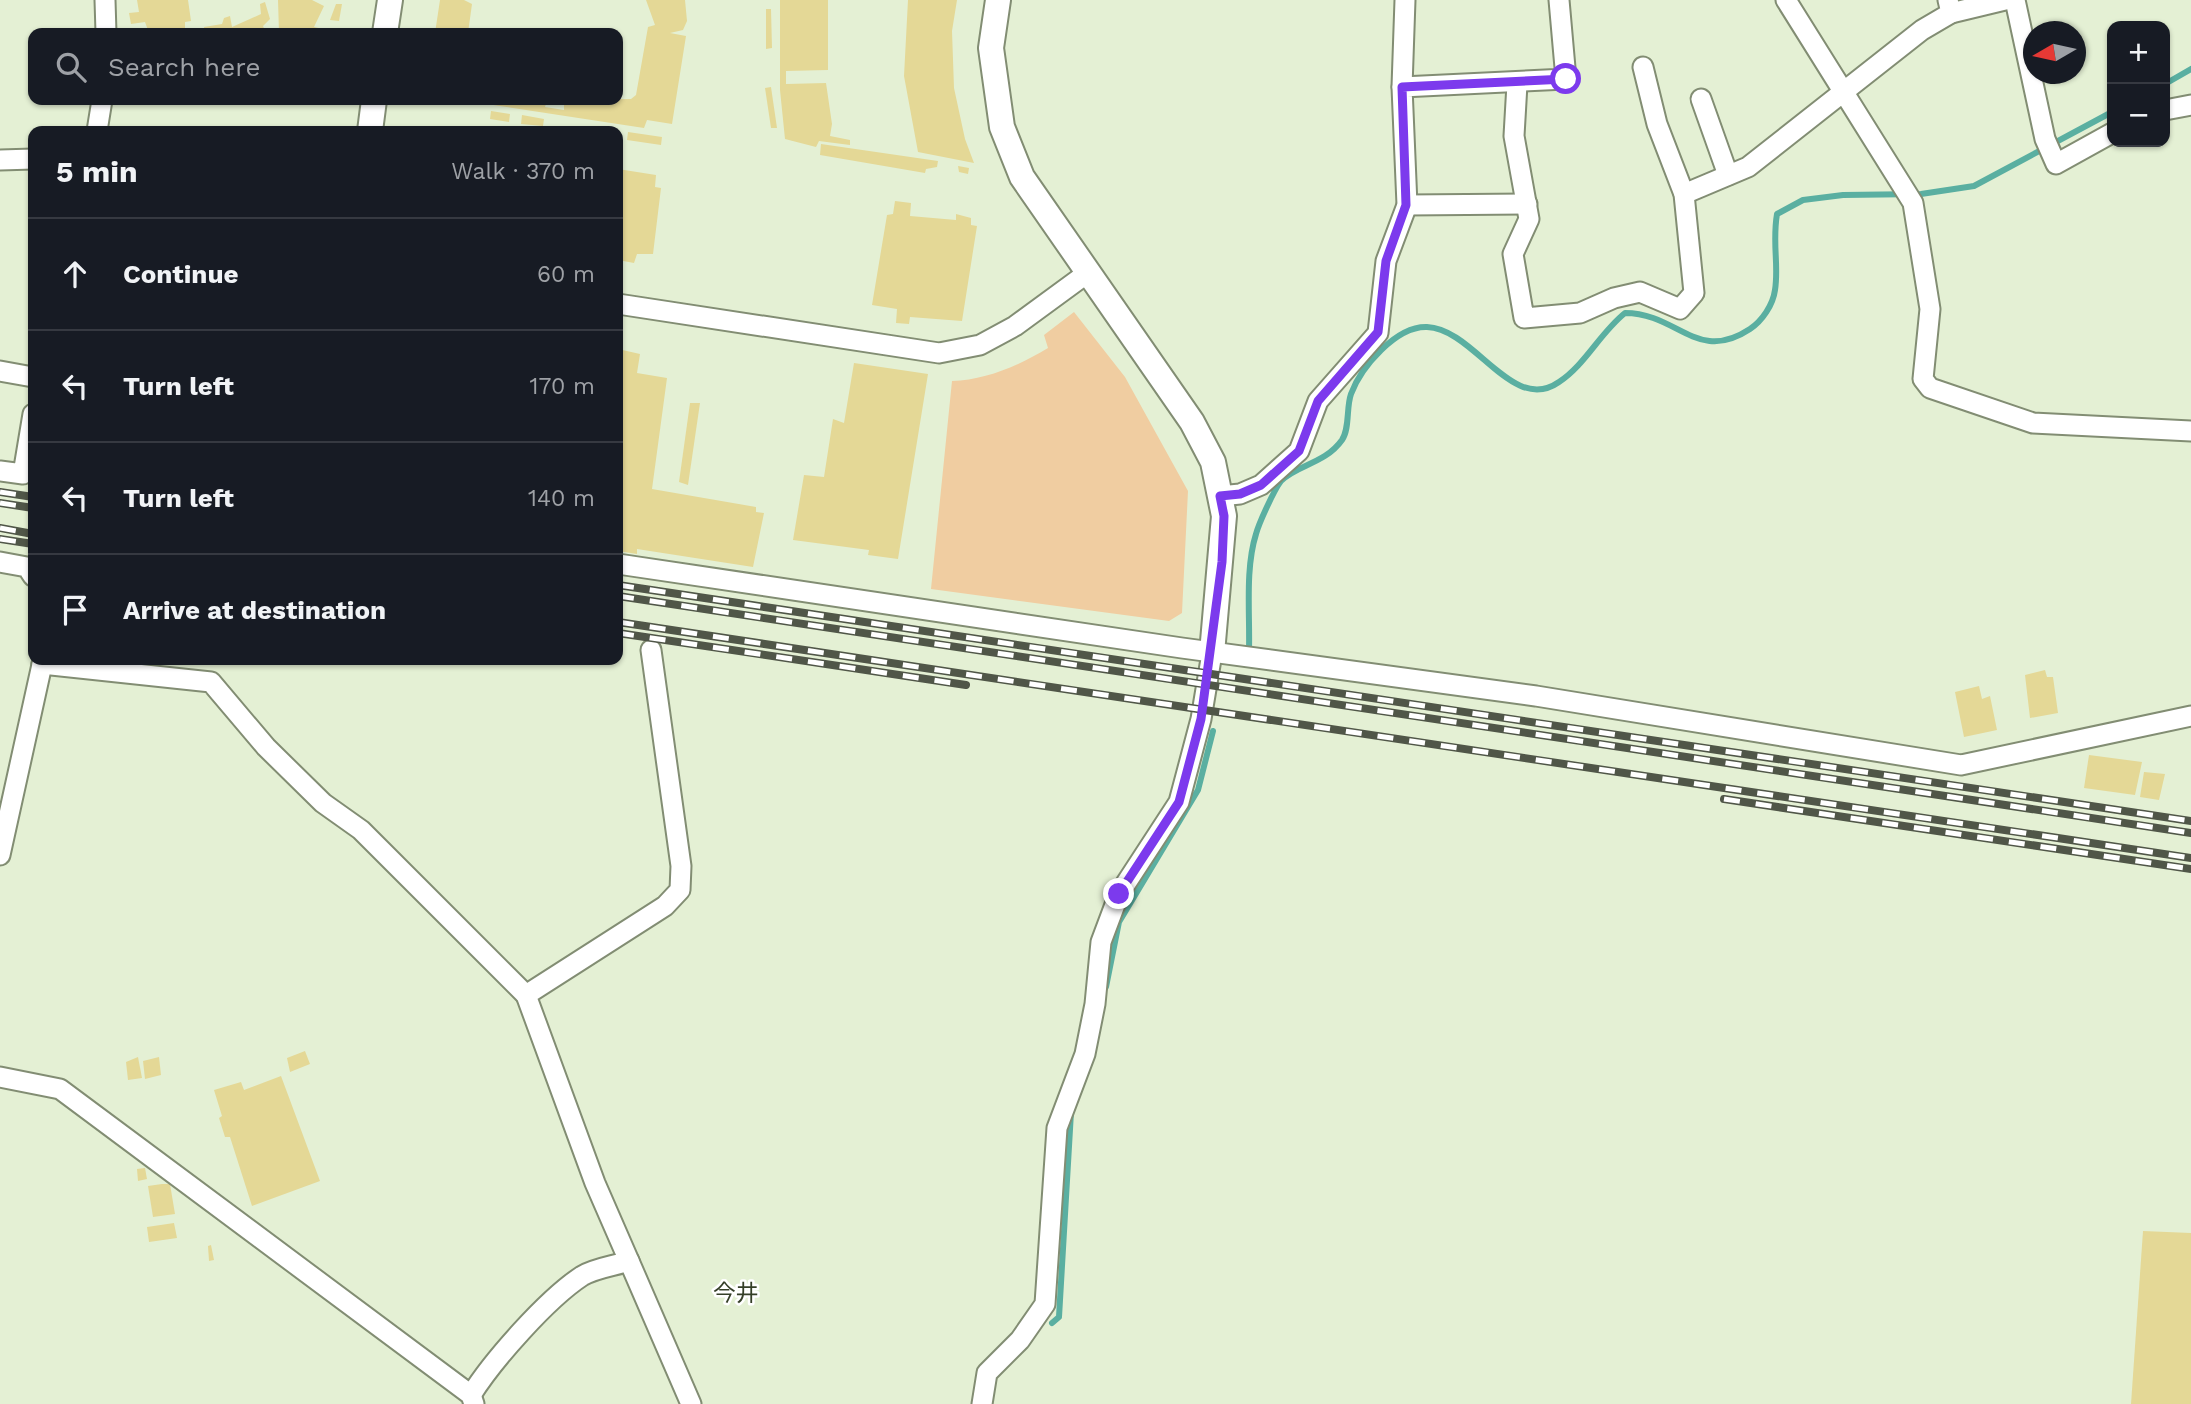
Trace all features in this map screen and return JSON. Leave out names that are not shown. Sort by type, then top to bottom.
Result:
[{"type":"street","points":[[105,0],[106,28]]},
{"type":"street","points":[[386,28],[390,0]]},
{"type":"street","points":[[982,1404],[987,1373],[1020,1340],[1045,1304],[1057,1128],[1085,1054],[1095,1004],[1101,942],[1119,894],[1179,802],[1201,719],[1212,653],[1224,516],[1213,462],[1192,422],[1086,274],[1022,177],[1002,127],[991,48],[998,0]]},
{"type":"street","points":[[1220,496],[1240,494],[1261,485],[1299,451],[1318,401],[1378,332],[1386,261],[1406,205],[1402,87],[1405,0]]},
{"type":"street","points":[[1402,87],[1566,79],[1559,0]]},
{"type":"street","points":[[1786,0],[1903,183],[1913,203],[1930,309],[1923,379],[1930,388],[2033,423],[2191,431]]},
{"type":"street","points":[[1684,194],[1748,167],[1949,7],[2005,0]]},
{"type":"street","points":[[2015,0],[2045,139],[2056,164],[2107,137]]},
{"type":"street","points":[[1517,83],[1514,136],[1529,219],[1513,254],[1524,318],[1580,313],[1614,298],[1640,292],[1680,309],[1695,293],[1684,194],[1657,124],[1643,67]]},
{"type":"street","points":[[1700,99],[1728,175]]},
{"type":"street","points":[[98,126],[101,105]]},
{"type":"street","points":[[371,126],[373,105]]},
{"type":"street","points":[[2170,109],[2191,105]]},
{"type":"street","points":[[0,160],[28,159]]},
{"type":"street","points":[[1406,205],[1527,204]]},
{"type":"street","points":[[623,305],[939,353],[980,345],[1015,326],[1086,274]]},
{"type":"street","points":[[0,371],[28,375]]},
{"type":"street","points":[[0,471],[23,474],[28,444]]},
{"type":"street","points":[[0,562],[28,568]]},
{"type":"street","points":[[623,565],[1212,653],[1536,696],[1961,765],[2191,716]]},
{"type":"street","points":[[526,995],[665,906],[680,890],[681,866],[651,650]]},
{"type":"street","points":[[0,855],[42,665]]},
{"type":"street","points":[[106,665],[211,682],[266,747],[323,803],[361,830],[526,995],[595,1184],[691,1404]]},
{"type":"street","points":[[0,1077],[60,1089],[473,1400],[489,1367],[563,1292],[584,1275],[629,1261]]},
{"type":"shaded area","points":[[1074,312],[1125,377],[1188,491],[1182,613],[1169,621],[931,589],[952,381],[990,375],[1048,348],[1044,335]]},
{"type":"building","points":[[137,0],[188,0],[191,21],[185,22],[185,28],[147,28],[145,22],[131,24],[129,13],[139,12]]},
{"type":"building","points":[[278,0],[312,0],[324,6],[314,27],[318,28],[279,28]]},
{"type":"building","points":[[440,0],[464,0],[472,4],[469,28],[436,28]]},
{"type":"building","points":[[646,0],[685,0],[687,21],[683,30],[670,33],[686,36],[672,124],[647,120],[644,128],[493,105],[546,105],[564,110],[564,105],[623,105],[623,99],[631,99],[636,95],[648,27],[655,25]]},
{"type":"building","points":[[780,0],[828,0],[828,70],[786,71],[786,84],[826,83],[832,124],[830,136],[850,140],[850,145],[819,141],[816,147],[785,139],[780,90]]},
{"type":"building","points":[[908,0],[957,0],[952,31],[954,88],[965,139],[974,163],[918,152],[904,76]]},
{"type":"building","points":[[265,2],[270,19],[264,28],[204,28],[222,24],[224,18],[230,16],[232,27],[261,14],[260,4]]},
{"type":"building","points":[[336,4],[342,4],[339,21],[330,20]]},
{"type":"building","points":[[766,9],[771,9],[772,48],[766,49]]},
{"type":"building","points":[[771,87],[777,128],[771,128],[765,88]]},
{"type":"building","points":[[491,111],[510,114],[509,122],[490,119]]},
{"type":"building","points":[[522,115],[544,119],[543,126],[521,124]]},
{"type":"building","points":[[628,132],[662,137],[661,145],[627,140]]},
{"type":"building","points":[[821,144],[938,161],[937,167],[926,169],[925,173],[820,155]]},
{"type":"building","points":[[958,166],[969,168],[968,174],[959,172]]},
{"type":"building","points":[[623,170],[656,175],[655,187],[661,188],[653,254],[637,254],[634,263],[623,261]]},
{"type":"building","points":[[895,201],[911,203],[910,216],[956,220],[956,214],[971,218],[971,225],[977,226],[962,321],[910,317],[909,324],[896,323],[897,309],[872,305],[887,215],[893,214]]},
{"type":"building","points":[[623,350],[640,354],[637,373],[667,378],[652,489],[756,507],[756,512],[764,513],[753,567],[637,549],[637,554],[623,552]]},
{"type":"building","points":[[854,363],[928,374],[898,559],[868,555],[869,550],[793,540],[804,475],[824,477],[833,419],[844,423]]},
{"type":"building","points":[[690,403],[700,403],[688,485],[679,482]]},
{"type":"building","points":[[2045,670],[2047,677],[2053,677],[2058,713],[2030,718],[2025,675]]},
{"type":"building","points":[[1979,686],[1982,699],[1990,696],[1997,730],[1964,737],[1955,692]]},
{"type":"building","points":[[2089,755],[2142,762],[2135,795],[2084,788]]},
{"type":"building","points":[[2144,772],[2165,774],[2159,800],[2140,797]]},
{"type":"building","points":[[305,1051],[310,1064],[290,1072],[287,1058]]},
{"type":"building","points":[[138,1057],[142,1078],[128,1080],[126,1062]]},
{"type":"building","points":[[159,1057],[161,1075],[145,1079],[143,1061]]},
{"type":"building","points":[[281,1076],[320,1181],[252,1206],[230,1137],[225,1137],[214,1090],[241,1082],[244,1090]]},
{"type":"building","points":[[145,1168],[147,1179],[138,1181],[137,1169]]},
{"type":"building","points":[[170,1184],[175,1214],[153,1217],[148,1186]]},
{"type":"building","points":[[174,1223],[177,1238],[149,1242],[147,1227]]},
{"type":"building","points":[[2143,1231],[2191,1233],[2191,1404],[2131,1404]]},
{"type":"building","points":[[211,1245],[214,1260],[209,1261],[208,1246]]},
{"type":"waterway","points":[[2170,81],[2191,69]]},
{"type":"waterway","points":[[1249,650],[1250,562],[1256,534],[1271,499],[1287,476],[1327,454],[1342,440],[1351,394],[1356,383],[1381,350],[1403,333],[1427,327],[1445,331],[1509,380],[1525,388],[1542,389],[1568,375],[1625,313],[1659,320],[1701,339],[1716,341],[1732,338],[1754,326],[1772,301],[1776,281],[1777,214],[1803,200],[1843,195],[1921,194],[1974,186],[2107,115]]},
{"type":"waterway","points":[[1106,987],[1119,922],[1198,790],[1213,731]]},
{"type":"waterway","points":[[1052,1323],[1059,1317],[1071,1112]]},
{"type":"railway","points":[[0,492],[28,496]]},
{"type":"railway","points":[[0,503],[28,507]]},
{"type":"railway","points":[[0,528],[28,533]]},
{"type":"railway","points":[[0,539],[28,543]]},
{"type":"railway","points":[[623,586],[2191,821]]},
{"type":"railway","points":[[623,597],[2191,833]]},
{"type":"railway","points":[[623,623],[2191,858]]},
{"type":"railway","points":[[623,634],[966,685]]},
{"type":"railway","points":[[1724,799],[2191,869]]},
{"type":"district","name":"今井","points":[[736,1293]]},
{"type":"route","points":[[1119,894],[1179,802],[1201,719],[1212,653],[1222,562],[1224,516],[1220,496],[1240,494],[1261,485],[1299,451],[1318,401],[1378,332],[1386,261],[1406,205],[1402,87],[1566,79]]}]
